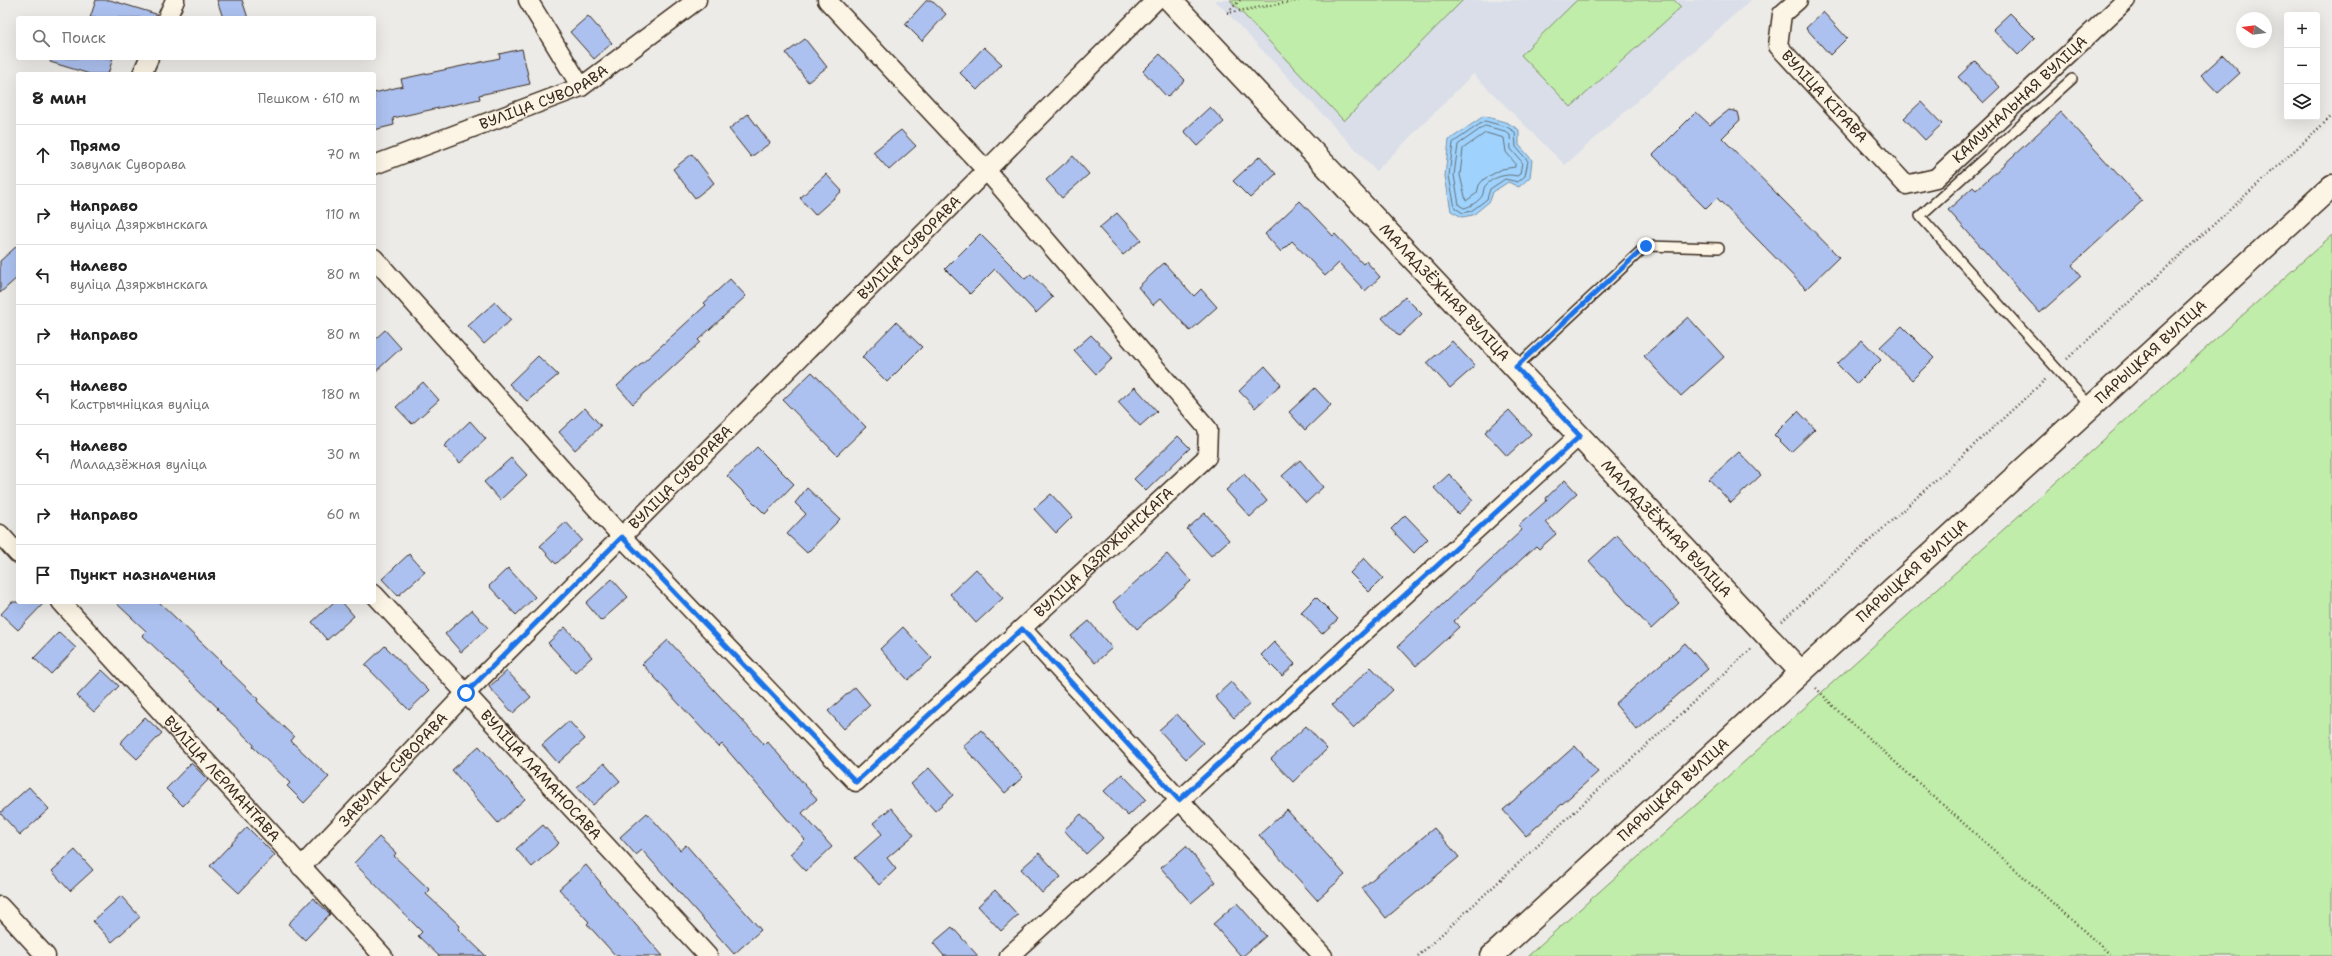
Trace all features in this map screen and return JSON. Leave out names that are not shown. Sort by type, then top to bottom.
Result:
[{"type":"main road","name":"МАЛАДЗЁЖНАЯ ВУЛІЦА","points":[[1170,0],[1801,672]]},
{"type":"main road","name":"ПАРЫЦКАЯ ВУЛІЦА","points":[[1492,956],[2332,186]]},
{"type":"street","points":[[168,16],[175,0]]},
{"type":"street","points":[[528,0],[581,87]]},
{"type":"street","name":"ВУЛІЦА СУВОРАВА","points":[[376,164],[581,87],[697,0]]},
{"type":"street","points":[[827,0],[986,170]]},
{"type":"street","name":"ВУЛІЦА СУВОРАВА","points":[[376,260],[622,537],[1156,0]]},
{"type":"street","name":"ВУЛІЦА КІРАВА","points":[[1798,0],[1782,14],[1778,46],[1906,185]]},
{"type":"street","name":"КАМУНАЛЬНАЯ ВУЛІЦА","points":[[1906,185],[1936,178],[2126,0]]},
{"type":"street","points":[[143,72],[148,60]]},
{"type":"street","name":"ВУЛІЦА ДЗЯРЖЫНСКАГА","points":[[622,537],[856,782],[1207,457],[1208,429],[986,170]]},
{"type":"street","points":[[1009,956],[1580,436]]},
{"type":"street","points":[[0,534],[16,552]]},
{"type":"street","name":"ЗАВУЛАК СУВОРАВА","points":[[300,867],[466,693],[622,537]]},
{"type":"street","name":"ВУЛІЦА ЛАМАНОСАВА","points":[[376,596],[708,956]]},
{"type":"street","name":"ВУЛІЦА ЛЕРМАНТАВА","points":[[63,604],[300,867],[383,956]]},
{"type":"street","points":[[1022,629],[1179,800],[1313,953]]},
{"type":"street","points":[[0,906],[46,956]]},
{"type":"lane","points":[[2072,79],[1920,216],[2091,407]]},
{"type":"lane","points":[[1516,367],[1646,246],[1719,248]]},
{"type":"path","points":[[1240,0],[1227,13],[1302,0]]},
{"type":"path","points":[[1418,956],[2332,116]]},
{"type":"path","points":[[1822,694],[1837,710],[2112,956]]},
{"type":"shaded area","points":[[1215,0],[1751,0],[1565,165],[1473,74],[1376,171]]},
{"type":"green space","points":[[1230,0],[1463,0],[1344,121]]},
{"type":"green space","points":[[1577,0],[1674,0],[1681,7],[1571,107],[1521,55]]},
{"type":"green space","points":[[2332,235],[2332,956],[1528,956],[1551,935]]},
{"type":"water","points":[[1484,116],[1508,123],[1519,130],[1519,145],[1532,160],[1530,177],[1519,187],[1508,182],[1493,192],[1490,201],[1473,215],[1462,217],[1451,211],[1445,176],[1449,140]]},
{"type":"building","points":[[96,0],[110,0],[156,14],[156,16],[91,16]]},
{"type":"building","points":[[217,0],[242,0],[247,16],[222,16]]},
{"type":"building","points":[[927,0],[931,0],[946,14],[922,41],[905,24]]},
{"type":"building","points":[[1823,12],[1847,38],[1830,55],[1806,28]]},
{"type":"building","points":[[2010,13],[2035,38],[2018,55],[1993,29]]},
{"type":"building","points":[[588,16],[612,43],[594,59],[570,32]]},
{"type":"building","points":[[805,39],[827,67],[808,82],[786,53]]},
{"type":"building","points":[[984,47],[1002,64],[977,90],[960,73]]},
{"type":"building","points":[[522,49],[530,84],[479,95],[480,99],[393,118],[394,125],[376,130],[376,93],[403,86],[401,79],[500,58],[499,54]]},
{"type":"building","points":[[1160,54],[1185,80],[1167,97],[1143,71]]},
{"type":"building","points":[[2223,55],[2240,73],[2218,93],[2201,75]]},
{"type":"building","points":[[50,60],[112,60],[109,72],[83,72],[50,62]]},
{"type":"building","points":[[1975,61],[2000,87],[1983,103],[1958,77]]},
{"type":"building","points":[[1921,102],[1942,124],[1925,140],[1904,118]]},
{"type":"building","points":[[1210,107],[1224,122],[1198,146],[1184,131]]},
{"type":"building","points":[[1729,110],[1738,112],[1740,120],[1722,138],[1839,257],[1806,289],[1717,198],[1706,209],[1653,155],[1696,112],[1710,125]]},
{"type":"building","points":[[2061,112],[2142,201],[2072,265],[2081,276],[2040,313],[1948,210],[1973,187],[1976,190]]},
{"type":"building","points":[[748,114],[770,143],[751,157],[729,129]]},
{"type":"building","points":[[901,130],[916,146],[889,170],[873,152]]},
{"type":"building","points":[[692,154],[714,183],[695,198],[673,169]]},
{"type":"building","points":[[1073,156],[1089,174],[1062,198],[1046,180]]},
{"type":"building","points":[[1260,156],[1276,174],[1250,198],[1233,181]]},
{"type":"building","points":[[826,174],[842,191],[815,215],[800,198]]},
{"type":"building","points":[[1300,201],[1333,236],[1335,234],[1363,264],[1366,261],[1380,277],[1365,291],[1339,263],[1325,276],[1292,241],[1281,252],[1265,234]]},
{"type":"building","points":[[1117,213],[1141,240],[1123,255],[1099,228]]},
{"type":"building","points":[[980,234],[1025,279],[1031,274],[1053,297],[1036,313],[995,269],[970,294],[945,269]]},
{"type":"building","points":[[16,247],[16,279],[0,293],[0,261]]},
{"type":"building","points":[[1164,263],[1194,296],[1201,289],[1217,307],[1190,331],[1161,298],[1153,305],[1138,287]]},
{"type":"building","points":[[730,279],[746,296],[698,340],[700,342],[633,404],[617,386],[706,305],[704,303]]},
{"type":"building","points":[[1405,297],[1422,314],[1399,336],[1382,318]]},
{"type":"building","points":[[495,302],[511,320],[484,344],[468,326]]},
{"type":"building","points":[[1688,317],[1724,357],[1681,396],[1644,356]]},
{"type":"building","points":[[896,322],[922,347],[887,382],[862,357]]},
{"type":"building","points":[[1902,326],[1934,358],[1912,380],[1880,347]]},
{"type":"building","points":[[385,330],[401,348],[376,371],[376,338]]},
{"type":"building","points":[[1091,335],[1113,358],[1096,374],[1074,350]]},
{"type":"building","points":[[1862,340],[1881,360],[1857,384],[1837,364]]},
{"type":"building","points":[[1452,341],[1475,366],[1450,388],[1427,363]]},
{"type":"building","points":[[538,356],[558,375],[527,401],[509,384]]},
{"type":"building","points":[[1265,366],[1281,384],[1255,408],[1239,391]]},
{"type":"building","points":[[812,372],[866,427],[837,455],[783,400]]},
{"type":"building","points":[[423,382],[439,400],[412,424],[396,407]]},
{"type":"building","points":[[1135,387],[1157,411],[1140,426],[1118,402]]},
{"type":"building","points":[[1315,388],[1331,405],[1305,430],[1289,412]]},
{"type":"building","points":[[585,408],[601,426],[575,450],[559,432]]},
{"type":"building","points":[[1509,410],[1531,434],[1507,456],[1485,432]]},
{"type":"building","points":[[1798,411],[1815,429],[1791,452],[1774,435]]},
{"type":"building","points":[[470,421],[486,439],[460,463],[444,446]]},
{"type":"building","points":[[1178,436],[1190,448],[1146,491],[1134,479]]},
{"type":"building","points":[[757,447],[794,484],[765,514],[727,476]]},
{"type":"building","points":[[1739,452],[1761,475],[1731,503],[1709,479]]},
{"type":"building","points":[[511,458],[527,475],[500,500],[484,482]]},
{"type":"building","points":[[1300,460],[1323,487],[1306,503],[1282,476]]},
{"type":"building","points":[[1244,474],[1267,501],[1250,517],[1226,490]]},
{"type":"building","points":[[1449,474],[1473,500],[1458,514],[1434,488]]},
{"type":"building","points":[[1565,480],[1577,493],[1546,522],[1556,534],[1539,549],[1536,546],[1454,621],[1459,627],[1416,666],[1398,646],[1522,530],[1518,526],[1547,500],[1546,498]]},
{"type":"building","points":[[807,488],[840,519],[807,553],[787,534],[806,514],[795,503]]},
{"type":"building","points":[[1051,494],[1072,517],[1056,533],[1034,509]]},
{"type":"building","points":[[1205,513],[1229,540],[1211,556],[1187,529]]},
{"type":"building","points":[[1405,515],[1428,539],[1414,553],[1391,529]]},
{"type":"building","points":[[566,522],[582,540],[556,564],[540,546]]},
{"type":"building","points":[[1617,535],[1679,603],[1651,629],[1589,561]]},
{"type":"building","points":[[409,554],[425,572],[398,596],[382,579]]},
{"type":"building","points":[[1167,554],[1191,581],[1137,629],[1113,602]]},
{"type":"building","points":[[1364,558],[1383,578],[1369,592],[1350,573]]},
{"type":"building","points":[[508,568],[535,597],[516,615],[489,586]]},
{"type":"building","points":[[976,569],[1003,598],[976,623],[950,594]]},
{"type":"building","points":[[612,579],[628,597],[601,621],[586,603]]},
{"type":"building","points":[[1316,597],[1338,619],[1322,634],[1301,612]]},
{"type":"building","points":[[12,602],[16,602],[16,604],[43,604],[18,630],[1,614]]},
{"type":"building","points":[[117,604],[161,604],[221,661],[220,662],[258,699],[257,701],[294,737],[291,741],[329,777],[304,803],[287,786],[290,783],[253,747],[254,745],[142,635],[146,631]]},
{"type":"building","points":[[332,604],[344,604],[354,616],[327,640],[312,622]]},
{"type":"building","points":[[472,610],[488,628],[461,652],[445,634]]},
{"type":"building","points":[[1089,621],[1112,648],[1095,663],[1071,636]]},
{"type":"building","points":[[565,627],[592,657],[575,672],[548,643]]},
{"type":"building","points":[[903,627],[932,658],[908,680],[880,649]]},
{"type":"building","points":[[59,632],[76,648],[51,674],[34,658]]},
{"type":"building","points":[[668,640],[764,744],[767,741],[817,799],[802,813],[832,847],[806,871],[790,854],[805,840],[722,744],[719,747],[642,664]]},
{"type":"building","points":[[1274,642],[1295,664],[1282,676],[1261,655]]},
{"type":"building","points":[[1685,643],[1708,669],[1637,730],[1615,704]]},
{"type":"building","points":[[385,646],[429,691],[409,710],[365,665]]},
{"type":"building","points":[[1371,667],[1393,690],[1353,728],[1332,705]]},
{"type":"building","points":[[102,670],[119,686],[94,712],[77,696]]},
{"type":"building","points":[[507,671],[531,697],[513,713],[489,687]]},
{"type":"building","points":[[1231,682],[1250,704],[1234,718],[1215,697]]},
{"type":"building","points":[[855,687],[870,705],[844,729],[828,711]]},
{"type":"building","points":[[1177,714],[1203,743],[1186,759],[1159,730]]},
{"type":"building","points":[[145,717],[162,733],[137,759],[120,743]]},
{"type":"building","points":[[569,721],[585,739],[558,763],[542,745]]},
{"type":"building","points":[[1306,726],[1327,749],[1293,782],[1271,759]]},
{"type":"building","points":[[981,730],[1023,777],[1005,793],[963,746]]},
{"type":"building","points":[[479,746],[525,799],[498,823],[452,770]]},
{"type":"building","points":[[1575,746],[1598,772],[1526,836],[1503,810]]},
{"type":"building","points":[[191,763],[208,780],[183,806],[166,789]]},
{"type":"building","points":[[604,763],[620,781],[593,805],[577,787]]},
{"type":"building","points":[[929,768],[953,795],[935,811],[911,784]]},
{"type":"building","points":[[1122,774],[1146,799],[1128,816],[1104,791]]},
{"type":"building","points":[[29,787],[49,809],[20,835],[0,813]]},
{"type":"building","points":[[891,808],[914,835],[887,858],[896,869],[879,885],[855,858],[882,834],[873,823]]},
{"type":"building","points":[[1287,810],[1345,875],[1317,900],[1259,835]]},
{"type":"building","points":[[647,813],[680,850],[686,845],[761,930],[734,954],[642,850],[636,855],[620,837]]},
{"type":"building","points":[[1081,814],[1103,838],[1086,854],[1064,830]]},
{"type":"building","points":[[543,825],[559,843],[532,867],[516,849]]},
{"type":"building","points":[[247,827],[275,855],[239,893],[210,866]]},
{"type":"building","points":[[1434,828],[1459,857],[1386,918],[1362,888]]},
{"type":"building","points":[[379,837],[396,853],[394,856],[430,890],[426,894],[460,926],[458,929],[486,956],[439,956],[418,936],[422,932],[354,863]]},
{"type":"building","points":[[1186,846],[1216,882],[1191,903],[1161,868]]},
{"type":"building","points":[[75,850],[93,870],[70,891],[52,871]]},
{"type":"building","points":[[1039,853],[1061,877],[1042,893],[1021,869]]},
{"type":"building","points":[[586,865],[601,883],[600,884],[663,956],[616,956],[587,924],[589,922],[559,889]]},
{"type":"building","points":[[995,890],[1018,915],[1001,931],[978,906]]},
{"type":"building","points":[[121,896],[140,917],[112,942],[93,921]]},
{"type":"building","points":[[313,898],[330,914],[305,940],[288,924]]},
{"type":"building","points":[[1237,903],[1266,936],[1243,956],[1241,956],[1213,924]]},
{"type":"building","points":[[952,927],[978,956],[944,956],[933,943]]},
{"type":"route","points":[[466,693],[622,537],[856,782],[1022,629],[1179,800],[1580,436],[1516,367],[1646,246]]}]
